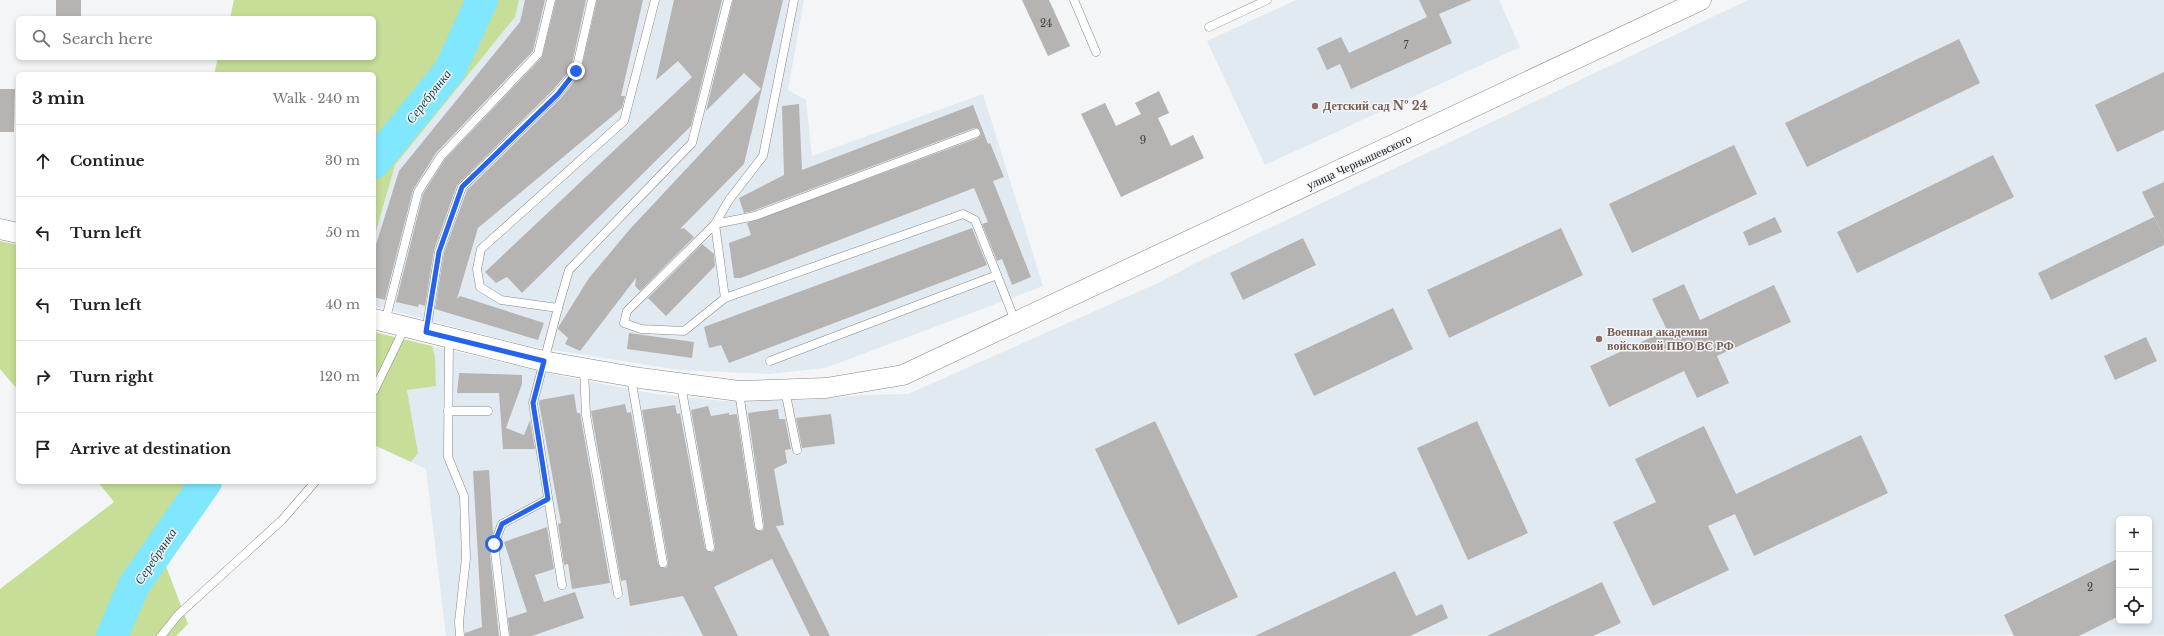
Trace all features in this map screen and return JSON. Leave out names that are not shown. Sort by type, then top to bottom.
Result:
[{"type":"street","name":"улица Чернышевского","points":[[378,320],[544,361],[631,377],[739,391],[826,388],[903,375],[1701,0]]},
{"type":"street","points":[[0,228],[16,232]]},
{"type":"lane","points":[[378,320],[418,192],[441,156],[538,54],[551,0]]},
{"type":"lane","points":[[426,332],[439,252],[462,187],[558,94],[576,71],[592,0]]},
{"type":"lane","points":[[558,308],[501,300],[480,286],[477,269],[482,249],[624,122],[655,0]]},
{"type":"lane","points":[[562,585],[533,403],[558,308],[569,270],[692,143],[728,0]]},
{"type":"lane","points":[[794,0],[763,156],[728,200],[714,224],[627,311],[624,323],[641,329],[684,330],[725,298],[964,214],[975,220],[1016,323]]},
{"type":"lane","points":[[1074,0],[1096,52]]},
{"type":"lane","points":[[1209,27],[1256,2],[1267,0]]},
{"type":"lane","points":[[714,224],[755,216],[976,133]]},
{"type":"lane","points":[[714,224],[725,298]]},
{"type":"lane","points":[[770,361],[997,275]]},
{"type":"lane","points":[[376,387],[405,327]]},
{"type":"lane","points":[[449,337],[448,457],[464,496],[466,558],[459,622],[460,636]]},
{"type":"lane","points":[[584,368],[586,415],[618,594]]},
{"type":"lane","points":[[631,377],[663,563]]},
{"type":"lane","points":[[680,384],[710,547]]},
{"type":"lane","points":[[785,389],[797,450]]},
{"type":"lane","points":[[739,391],[759,526]]},
{"type":"lane","points":[[448,411],[488,411]]},
{"type":"lane","points":[[160,636],[178,615],[282,520],[312,484]]},
{"type":"lane","points":[[505,636],[494,544],[502,524],[548,499]]},
{"type":"shaded area","points":[[519,0],[804,0],[788,90],[806,100],[812,156],[983,94],[1043,286],[825,368],[769,374],[679,370],[523,345],[376,307],[376,232],[395,165],[515,17]]},
{"type":"shaded area","name":"Детский сад № 24","points":[[1296,0],[1499,0],[1520,47],[1265,165],[1207,41]]},
{"type":"shaded area","name":"Военная академия войсковой ПВО ВС РФ","points":[[1748,0],[2164,0],[2164,635],[446,636],[426,469],[411,462],[418,453],[407,390],[436,385],[435,356],[432,346],[557,375],[655,394],[724,401],[806,400],[863,395],[908,394],[1158,283],[1200,261]]},
{"type":"green space","points":[[234,0],[519,0],[515,17],[395,165],[376,232],[376,72],[214,72],[218,60],[376,60],[376,16],[230,16]]},
{"type":"green space","points":[[0,241],[16,245],[16,388],[0,369]]},
{"type":"green space","points":[[376,332],[432,346],[435,356],[436,386],[407,390],[418,453],[411,462],[376,446]]},
{"type":"green space","points":[[100,484],[215,484],[164,561],[188,624],[176,636],[0,636],[0,589],[114,502]]},
{"type":"building","points":[[56,0],[81,0],[81,16],[56,16]]},
{"type":"building","points":[[525,0],[545,0],[533,51],[436,153],[413,190],[385,300],[376,298],[376,245],[399,171],[520,22]]},
{"type":"building","points":[[556,0],[586,0],[571,69],[553,90],[457,185],[434,250],[425,306],[419,304],[418,307],[396,302],[423,194],[445,159],[542,57]]},
{"type":"building","points":[[597,0],[643,0],[621,96],[625,96],[622,108],[478,228],[457,299],[460,296],[544,323],[538,340],[435,309],[444,253],[467,190],[561,98],[580,74]]},
{"type":"building","points":[[674,0],[722,0],[691,126],[522,293],[507,277],[496,283],[485,272],[692,77],[678,61],[656,80]]},
{"type":"building","points":[[733,0],[783,0],[744,164],[680,229],[684,228],[694,237],[640,291],[635,286],[636,278],[580,351],[565,344],[568,338],[558,329],[589,278],[630,229],[761,89],[744,73],[706,111]]},
{"type":"building","points":[[1022,0],[1049,0],[1070,46],[1048,56]]},
{"type":"building","points":[[1419,0],[1472,0],[1439,14],[1452,43],[1351,89],[1340,64],[1327,70],[1317,48],[1341,37],[1349,53],[1427,17]]},
{"type":"building","points":[[1959,39],[1980,83],[1807,167],[1785,123]]},
{"type":"building","points":[[2164,72],[2164,130],[2117,152],[2095,105]]},
{"type":"building","points":[[0,89],[15,89],[14,132],[0,132]]},
{"type":"building","points":[[1159,91],[1169,113],[1158,118],[1171,146],[1193,135],[1204,158],[1121,197],[1081,114],[1105,103],[1116,126],[1141,114],[1135,103]]},
{"type":"building","points":[[799,104],[802,170],[973,105],[988,144],[990,143],[1004,177],[993,181],[1031,277],[1012,285],[1002,259],[997,261],[982,224],[988,222],[974,188],[741,278],[734,278],[729,243],[751,235],[747,223],[978,138],[981,134],[979,129],[974,128],[753,211],[744,213],[739,198],[784,175],[782,106]]},
{"type":"building","points":[[1734,145],[1757,194],[1632,253],[1609,204]]},
{"type":"building","points":[[1993,155],[2014,197],[1857,273],[1837,232]]},
{"type":"building","points":[[2164,182],[2164,237],[2142,192]]},
{"type":"building","points":[[1775,217],[1782,232],[1749,246],[1743,232]]},
{"type":"building","points":[[2154,217],[2164,237],[2164,245],[2051,300],[2038,273]]},
{"type":"building","points":[[972,228],[987,265],[729,363],[721,345],[709,348],[704,327]]},
{"type":"building","points":[[1561,228],[1583,275],[1449,338],[1427,290]]},
{"type":"building","points":[[1303,238],[1316,265],[1243,300],[1230,273]]},
{"type":"building","points":[[702,244],[714,254],[715,266],[666,316],[648,298]]},
{"type":"building","points":[[1684,284],[1700,320],[1774,285],[1791,322],[1717,356],[1729,383],[1697,398],[1684,371],[1609,407],[1590,366],[1667,330],[1652,299]]},
{"type":"building","points":[[1393,308],[1413,349],[1314,396],[1294,354]]},
{"type":"building","points":[[629,333],[694,342],[692,358],[627,349]]},
{"type":"building","points":[[2146,337],[2157,361],[2115,380],[2104,356]]},
{"type":"building","points":[[459,373],[522,375],[522,384],[506,428],[524,435],[530,420],[535,449],[503,449],[499,393],[457,393]]},
{"type":"building","points":[[574,394],[577,413],[580,413],[610,583],[572,589],[568,564],[564,565],[558,524],[561,523],[539,403],[540,400]]},
{"type":"building","points":[[625,404],[627,413],[631,412],[658,564],[664,568],[667,567],[668,562],[642,410],[675,405],[677,414],[680,413],[705,548],[711,552],[714,551],[715,546],[691,410],[708,406],[711,416],[729,413],[729,415],[737,414],[754,527],[759,531],[763,530],[764,525],[748,413],[778,409],[779,419],[785,419],[791,449],[785,450],[787,463],[774,469],[784,525],[776,526],[830,636],[810,636],[772,559],[714,587],[738,636],[703,636],[683,596],[630,606],[626,580],[621,581],[591,411]]},
{"type":"building","points":[[831,414],[835,444],[802,448],[796,418]]},
{"type":"building","points":[[1155,421],[1238,597],[1178,625],[1095,449]]},
{"type":"building","points":[[1477,421],[1528,533],[1468,560],[1417,448]]},
{"type":"building","points":[[1704,426],[1736,494],[1861,435],[1888,493],[1754,556],[1735,514],[1708,526],[1729,570],[1653,606],[1613,522],[1656,502],[1635,459]]},
{"type":"building","points":[[489,470],[493,533],[489,545],[499,636],[465,636],[465,633],[482,627],[473,471]]},
{"type":"building","points":[[547,527],[554,569],[535,575],[544,602],[575,592],[584,618],[532,636],[510,636],[508,618],[527,612],[504,542]]},
{"type":"building","points":[[2116,559],[2116,618],[2079,636],[2014,636],[2004,615]]},
{"type":"building","points":[[1395,571],[1416,616],[1442,604],[1448,618],[1410,636],[1255,636]]},
{"type":"building","points":[[1602,582],[1621,623],[1593,636],[1487,636]]},
{"type":"waterway","name":"Серебрянка","points":[[376,161],[450,70],[482,0]]},
{"type":"waterway","name":"Серебрянка","points":[[112,636],[134,585],[205,484]]},
{"type":"place","name":"Детский сад № 24","points":[[1315,106]]},
{"type":"place","name":"Военная академия войсковой ПВО ВС РФ","points":[[1599,339]]},
{"type":"route","points":[[494,544],[502,524],[548,499],[533,403],[544,361],[426,332],[439,252],[462,187],[558,94],[576,71]]}]
